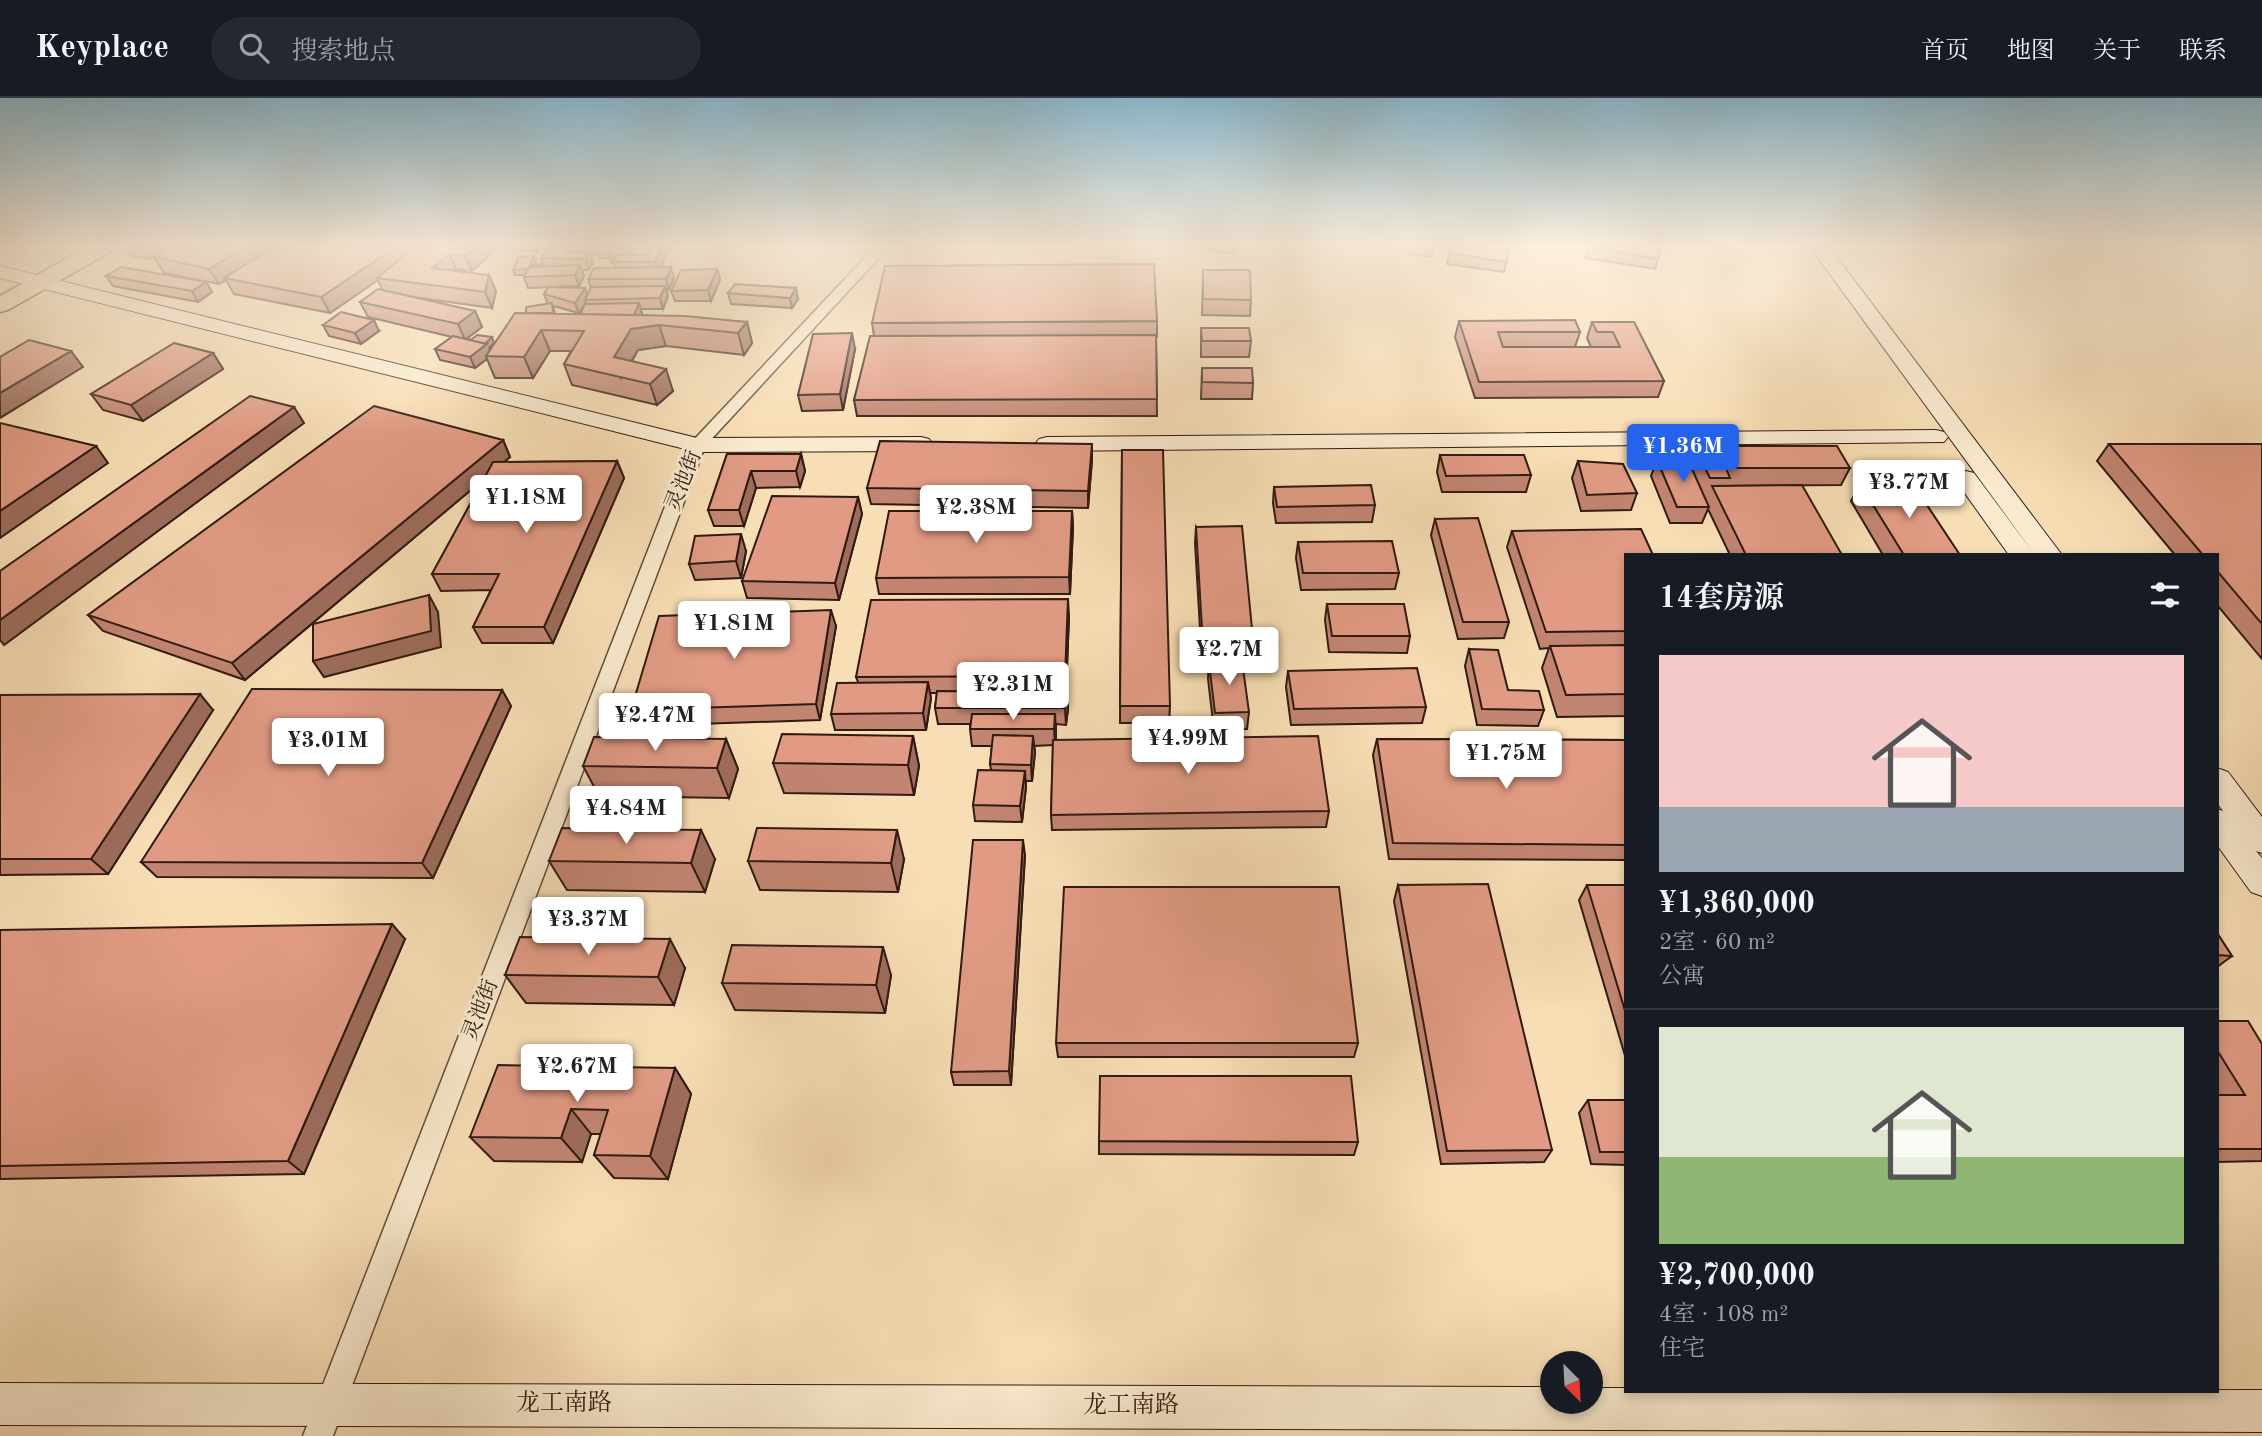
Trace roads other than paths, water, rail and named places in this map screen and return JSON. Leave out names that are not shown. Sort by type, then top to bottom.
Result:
[{"type":"street","points":[[151,309],[697,445],[944,444]]},
{"type":"street","name":"灵池街","points":[[324,1419],[697,445],[824,309]]},
{"type":"street","points":[[1846,309],[2021,553]]},
{"type":"street","points":[[1866,309],[2048,553]]},
{"type":"street","points":[[1027,444],[1936,437]]},
{"type":"street","points":[[2219,783],[2262,840]]},
{"type":"street","points":[[2219,824],[2262,883]]},
{"type":"street","name":"龙工南路","points":[[0,1404],[324,1419],[2262,1411]]}]
